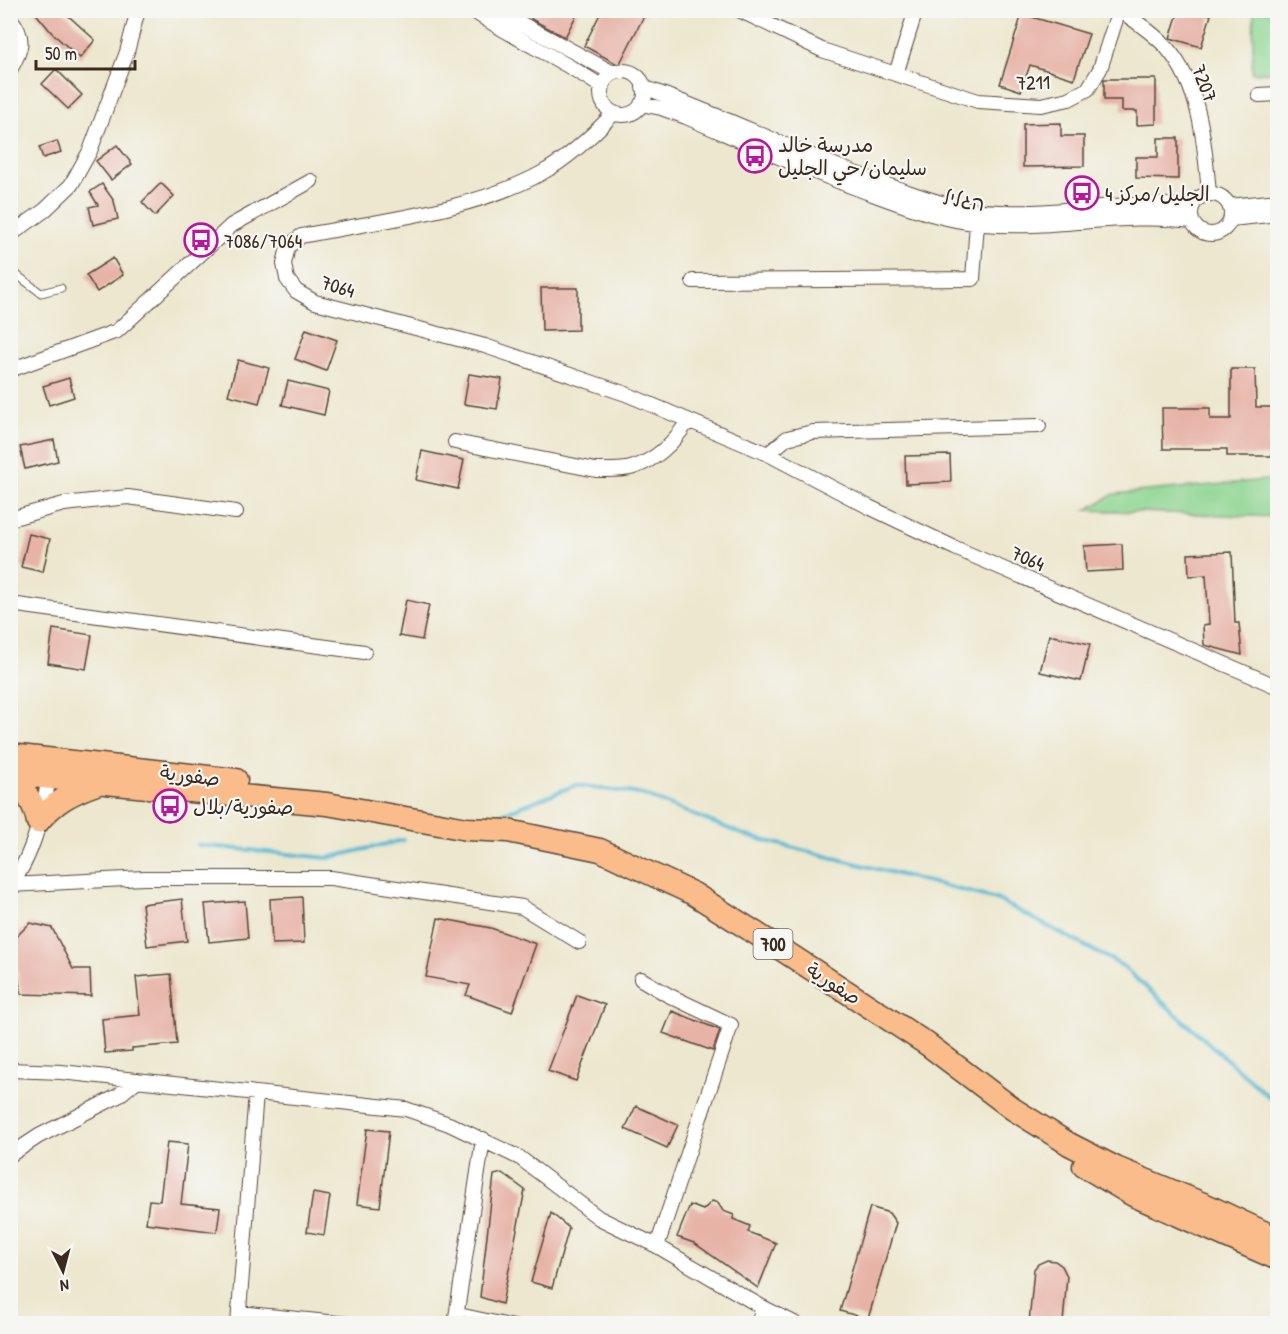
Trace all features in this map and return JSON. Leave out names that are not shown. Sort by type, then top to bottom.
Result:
[{"type":"main road","name":"صفورية","points":[[10,755],[101,782],[327,804],[467,829],[508,831],[600,850],[694,894],[927,1044],[1013,1108]]},
{"type":"main road","name":"صفورية","points":[[10,774],[50,768],[328,791],[475,817],[508,831]]},
{"type":"main road","points":[[10,780],[29,797],[35,807],[38,822]]},
{"type":"main road","points":[[38,822],[49,808],[64,798],[101,782]]},
{"type":"main road","name":"700","points":[[1013,1108],[1093,1157],[1241,1220],[1278,1239]]},
{"type":"main road","name":"700","points":[[1013,1108],[1072,1158],[1118,1187],[1278,1259]]},
{"type":"street","points":[[10,235],[45,210],[76,176],[90,151],[128,52],[138,10]]},
{"type":"street","points":[[472,10],[491,23],[576,68],[602,87]]},
{"type":"street","points":[[496,10],[613,74]]},
{"type":"street","name":"7211","points":[[739,10],[822,50],[978,101],[1041,105],[1070,99],[1088,89],[1100,69],[1119,10]]},
{"type":"street","points":[[896,74],[916,10]]},
{"type":"street","name":"7207","points":[[1119,10],[1146,28],[1168,49],[1181,70],[1192,95],[1205,145],[1209,194]]},
{"type":"street","points":[[10,18],[20,30],[21,52],[10,70]]},
{"type":"street","points":[[620,71],[629,72],[637,76],[643,87],[644,100],[633,112],[625,115],[614,113],[603,104],[602,87],[606,79],[613,74],[620,71]]},
{"type":"street","name":"הגליל","points":[[643,87],[691,104],[837,167],[915,195],[957,207],[986,211],[1025,212],[1167,204],[1192,214]]},
{"type":"street","points":[[1259,95],[1278,94]]},
{"type":"street","name":"הגליל","points":[[641,104],[686,117],[832,180],[911,208],[955,220],[1025,226],[1166,218],[1192,214]]},
{"type":"street","name":"7064","points":[[614,113],[577,148],[542,173],[511,188],[417,214],[301,236],[288,247],[284,264],[287,279],[296,291],[315,302],[485,346],[626,394],[768,454],[868,507],[955,548],[1278,687]]},
{"type":"street","points":[[10,370],[117,331],[232,225],[311,181]]},
{"type":"street","points":[[1209,194],[1224,198],[1230,213],[1227,227],[1213,235],[1198,230],[1192,214],[1202,196],[1209,194]]},
{"type":"street","points":[[1230,213],[1278,201]]},
{"type":"street","points":[[1230,213],[1278,214]]},
{"type":"street","points":[[693,281],[973,279],[977,223]]},
{"type":"street","points":[[455,442],[596,470],[616,470],[633,468],[667,448],[679,436],[688,421]]},
{"type":"street","points":[[768,454],[787,438],[813,432],[1039,426]]},
{"type":"street","points":[[10,519],[64,504],[128,496],[236,512]]},
{"type":"street","points":[[10,604],[364,652]]},
{"type":"street","points":[[11,885],[29,856],[50,768]]},
{"type":"street","points":[[11,885],[144,878],[331,878],[522,906],[579,942]]},
{"type":"street","points":[[641,979],[668,995],[731,1025],[657,1246]]},
{"type":"street","points":[[10,1070],[61,1072],[406,1109],[449,1124],[520,1158],[600,1218],[657,1246],[762,1307],[796,1323]]},
{"type":"street","points":[[10,1155],[39,1136],[118,1096],[136,1081]]},
{"type":"street","points":[[256,1093],[239,1318],[347,1323]]},
{"type":"street","points":[[455,1317],[483,1139]]},
{"type":"street","points":[[759,1323],[762,1307]]},
{"type":"lane","points":[[10,264],[17,275],[41,293],[61,288]]},
{"type":"lane","points":[[455,1317],[516,1323]]},
{"type":"green space","points":[[1254,11],[1277,11],[1277,72],[1252,73]]},
{"type":"green space","points":[[1277,479],[1277,517],[1086,510],[1114,494]]},
{"type":"building","points":[[33,10],[62,10],[95,40],[80,58],[52,33]]},
{"type":"building","points":[[535,10],[579,10],[565,37],[531,19]]},
{"type":"building","points":[[602,10],[647,10],[619,65],[584,46]]},
{"type":"building","points":[[1179,10],[1196,10],[1211,15],[1201,47],[1170,38]]},
{"type":"building","points":[[1022,14],[1089,34],[1074,79],[1030,65],[1021,91],[1000,84]]},
{"type":"building","points":[[56,69],[82,95],[68,109],[42,84]]},
{"type":"building","points":[[1104,79],[1156,79],[1156,124],[1137,125],[1137,111],[1122,111],[1122,100],[1104,100]]},
{"type":"building","points":[[1061,123],[1061,136],[1084,136],[1084,166],[1023,167],[1023,124]]},
{"type":"building","points":[[1158,138],[1178,138],[1178,179],[1136,178],[1136,157],[1158,157]]},
{"type":"building","points":[[57,141],[61,152],[43,158],[39,147]]},
{"type":"building","points":[[117,145],[132,164],[111,180],[96,161]]},
{"type":"building","points":[[161,183],[174,196],[155,216],[142,202]]},
{"type":"building","points":[[102,184],[114,201],[118,219],[93,225],[89,207],[98,205],[90,192]]},
{"type":"building","points":[[113,258],[123,275],[97,292],[86,275]]},
{"type":"building","points":[[541,288],[578,288],[578,330],[542,331]]},
{"type":"building","points":[[306,329],[337,340],[326,371],[295,359]]},
{"type":"building","points":[[238,360],[269,368],[259,403],[228,395]]},
{"type":"building","points":[[1231,369],[1255,369],[1256,407],[1278,407],[1278,429],[1272,430],[1272,456],[1227,456],[1227,449],[1163,449],[1162,408],[1210,408],[1210,419],[1231,419]]},
{"type":"building","points":[[469,374],[502,379],[497,409],[464,404]]},
{"type":"building","points":[[69,378],[74,397],[49,405],[43,386]]},
{"type":"building","points":[[288,381],[329,391],[324,415],[282,405]]},
{"type":"building","points":[[54,440],[58,461],[25,469],[20,447]]},
{"type":"building","points":[[422,451],[464,460],[458,489],[416,480]]},
{"type":"building","points":[[950,455],[951,482],[906,484],[905,456]]},
{"type":"building","points":[[29,534],[50,539],[43,572],[21,567]]},
{"type":"building","points":[[1122,544],[1123,570],[1086,572],[1084,546]]},
{"type":"building","points":[[1232,552],[1235,623],[1239,623],[1242,655],[1204,645],[1203,625],[1209,624],[1206,575],[1189,576],[1188,554]]},
{"type":"building","points":[[406,600],[429,605],[422,640],[399,636]]},
{"type":"building","points":[[53,629],[92,635],[86,669],[48,663]]},
{"type":"building","points":[[1049,635],[1090,644],[1081,681],[1040,672]]},
{"type":"building","points":[[302,897],[304,943],[272,944],[270,899]]},
{"type":"building","points":[[182,899],[187,941],[147,946],[142,904]]},
{"type":"building","points":[[245,901],[248,938],[209,942],[205,904]]},
{"type":"building","points":[[438,918],[491,928],[536,944],[512,1012],[466,995],[470,985],[426,977]]},
{"type":"building","points":[[30,923],[52,928],[73,969],[90,969],[91,996],[21,994],[13,940]]},
{"type":"building","points":[[171,974],[177,1044],[105,1053],[102,1019],[140,1015],[136,977]]},
{"type":"building","points":[[577,995],[605,1005],[576,1081],[548,1071]]},
{"type":"building","points":[[672,1011],[720,1030],[713,1051],[663,1033]]},
{"type":"building","points":[[636,1106],[678,1125],[667,1148],[625,1129]]},
{"type":"building","points":[[367,1129],[389,1131],[380,1207],[357,1204]]},
{"type":"building","points":[[167,1142],[188,1144],[181,1204],[220,1208],[217,1232],[146,1223],[149,1200],[160,1201]]},
{"type":"building","points":[[502,1173],[525,1190],[502,1304],[480,1297],[494,1175]]},
{"type":"building","points":[[313,1193],[330,1196],[324,1235],[307,1232]]},
{"type":"building","points":[[712,1201],[718,1203],[723,1211],[734,1215],[733,1219],[750,1226],[748,1232],[776,1243],[758,1288],[694,1243],[677,1237],[690,1205],[703,1210]]},
{"type":"building","points":[[870,1207],[889,1213],[896,1223],[868,1319],[840,1311]]},
{"type":"building","points":[[551,1213],[569,1228],[552,1288],[531,1282]]},
{"type":"building","points":[[1047,1260],[1055,1261],[1062,1266],[1067,1276],[1063,1323],[1029,1323],[1034,1269],[1038,1264]]},
{"type":"waterway","points":[[499,815],[576,785],[641,794],[747,836],[996,899],[1121,965],[1278,1105]]},
{"type":"waterway","points":[[198,845],[328,858],[403,840]]},
{"type":"place","name":"مدرسة خالد سليمان/حي الجليل","points":[[755,156]]},
{"type":"place","name":"الجليل/مركز 4","points":[[1082,193]]},
{"type":"place","name":"7086/7064","points":[[201,240]]},
{"type":"place","name":"صفورية/بلال","points":[[170,806]]}]
